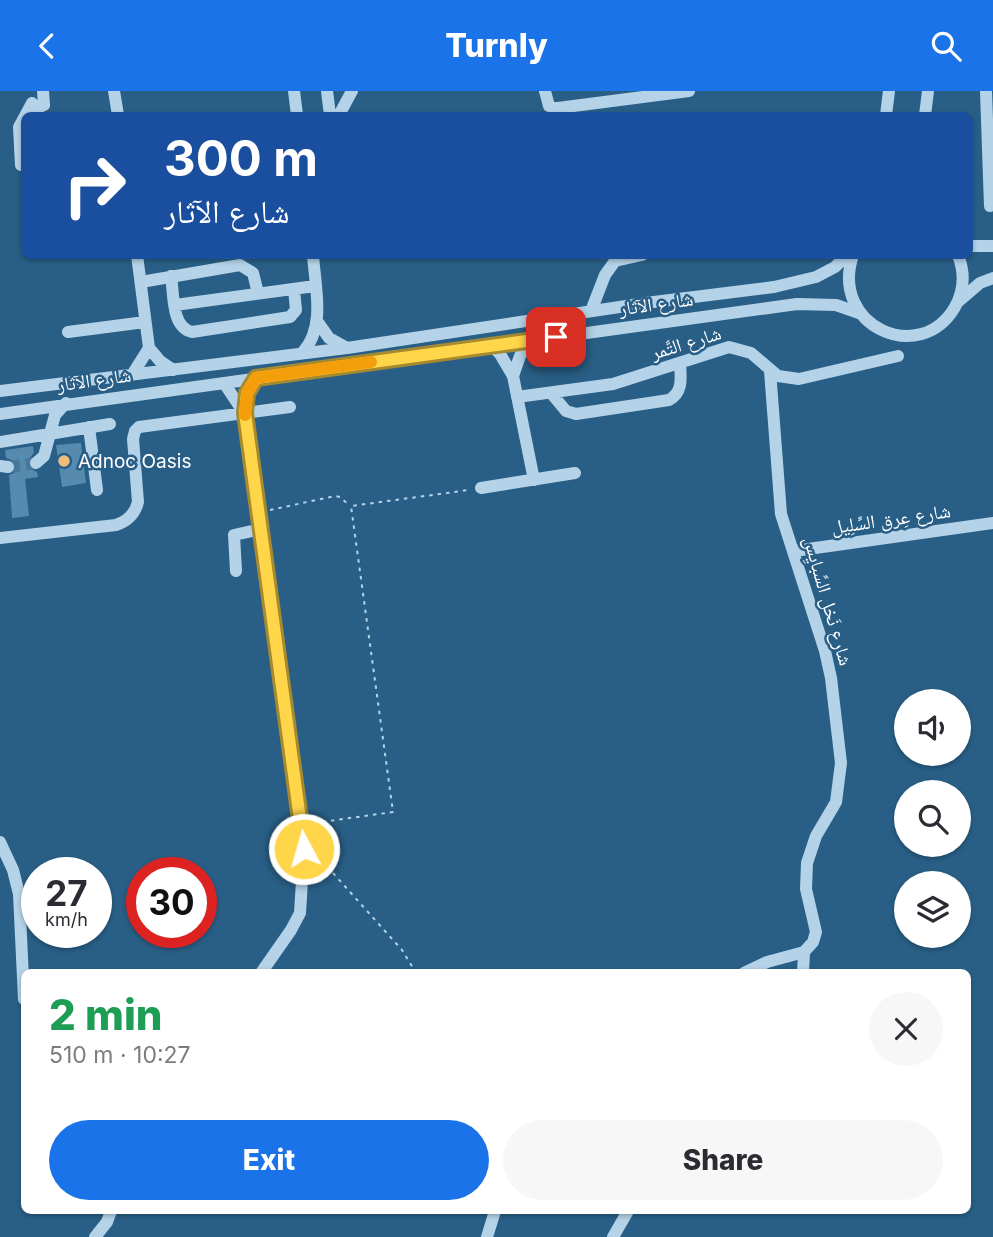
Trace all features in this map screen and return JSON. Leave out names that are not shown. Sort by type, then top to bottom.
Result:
[{"type":"street","points":[[32,97],[38,108],[44,104],[43,91]]},
{"type":"street","points":[[114,91],[118,112]]},
{"type":"street","points":[[294,91],[298,112]]},
{"type":"street","points":[[327,91],[330,112]]},
{"type":"street","points":[[341,112],[352,91]]},
{"type":"street","points":[[545,91],[547,103],[555,108],[690,91]]},
{"type":"street","points":[[886,112],[889,91]]},
{"type":"street","points":[[925,112],[928,91]]},
{"type":"street","points":[[986,91],[990,206]]},
{"type":"street","points":[[20,165],[21,122]]},
{"type":"street","points":[[973,246],[993,246]]},
{"type":"street","points":[[138,259],[149,348],[160,361],[173,370]]},
{"type":"street","points":[[303,352],[313,339],[317,321],[313,259]]},
{"type":"street","points":[[591,311],[605,275],[615,261],[624,259]]},
{"type":"street","name":"شارع الآثار","points":[[0,391],[347,348],[798,283],[835,267],[843,259]]},
{"type":"street","points":[[852,259],[848,284],[859,313],[883,331],[897,335],[927,332],[951,314],[959,301],[980,283],[993,278]]},
{"type":"street","points":[[959,259],[963,272],[959,301]]},
{"type":"street","points":[[141,282],[240,265],[253,273],[258,293]]},
{"type":"street","points":[[172,276],[180,326],[188,331],[290,317],[296,310],[295,289]]},
{"type":"street","points":[[175,305],[315,286]]},
{"type":"street","name":"شارع الآثار","points":[[0,414],[797,304],[836,305],[859,313]]},
{"type":"street","points":[[317,321],[329,338],[347,348]]},
{"type":"street","points":[[68,332],[145,322]]},
{"type":"street","points":[[513,376],[529,341]]},
{"type":"street","points":[[491,345],[508,364],[513,376],[534,480]]},
{"type":"street","name":"شارع التَّمر","points":[[517,397],[613,384],[729,347],[751,353],[778,376],[799,379],[898,356]]},
{"type":"street","points":[[132,375],[149,348]]},
{"type":"street","points":[[551,393],[566,411],[576,414],[669,400],[680,389],[680,364]]},
{"type":"street","name":"شارع نَخل السِّبايِس","points":[[770,371],[779,501],[825,650],[841,763],[836,802],[816,836],[807,863],[806,889],[816,932],[813,942],[804,952],[803,969]]},
{"type":"street","points":[[256,378],[247,393],[245,413],[304,840],[300,913],[264,969]]},
{"type":"street","points":[[224,383],[245,413]]},
{"type":"street","points":[[36,463],[44,456],[55,415],[66,403]]},
{"type":"street","points":[[0,538],[125,522],[136,510],[138,502],[133,434],[139,427],[290,407]]},
{"type":"street","points":[[0,442],[110,424]]},
{"type":"street","points":[[89,427],[97,490]]},
{"type":"street","points":[[481,488],[575,473]]},
{"type":"street","name":"شارع عِرق السِّلِيل","points":[[794,551],[993,523]]},
{"type":"street","points":[[236,571],[234,535],[261,529]]},
{"type":"street","points":[[0,842],[16,882],[21,912],[23,969]]},
{"type":"street","points":[[752,969],[804,952]]},
{"type":"street","points":[[95,1237],[110,1214]]},
{"type":"street","points":[[487,1237],[494,1214]]},
{"type":"street","points":[[612,1237],[626,1214]]},
{"type":"path","points":[[351,506],[481,488]]},
{"type":"path","points":[[259,513],[335,496],[351,506],[393,812],[302,825]]},
{"type":"path","points":[[304,840],[402,950],[414,969]]},
{"type":"building","points":[[81,443],[86,483],[62,487],[56,445]]},
{"type":"building","points":[[33,446],[34,453],[27,464],[37,472],[38,477],[25,479],[29,516],[12,518],[9,475],[14,473],[17,467],[14,461],[6,458],[5,450]]},
{"type":"tunnel","points":[[8,467],[36,463]]},
{"type":"slow traffic","points":[[245,415],[247,393],[256,378],[371,362]]},
{"type":"place","name":"Adnoc Oasis","points":[[64,461]]},
{"type":"route","points":[[304,849],[245,413],[247,393],[256,378],[556,337]]}]
